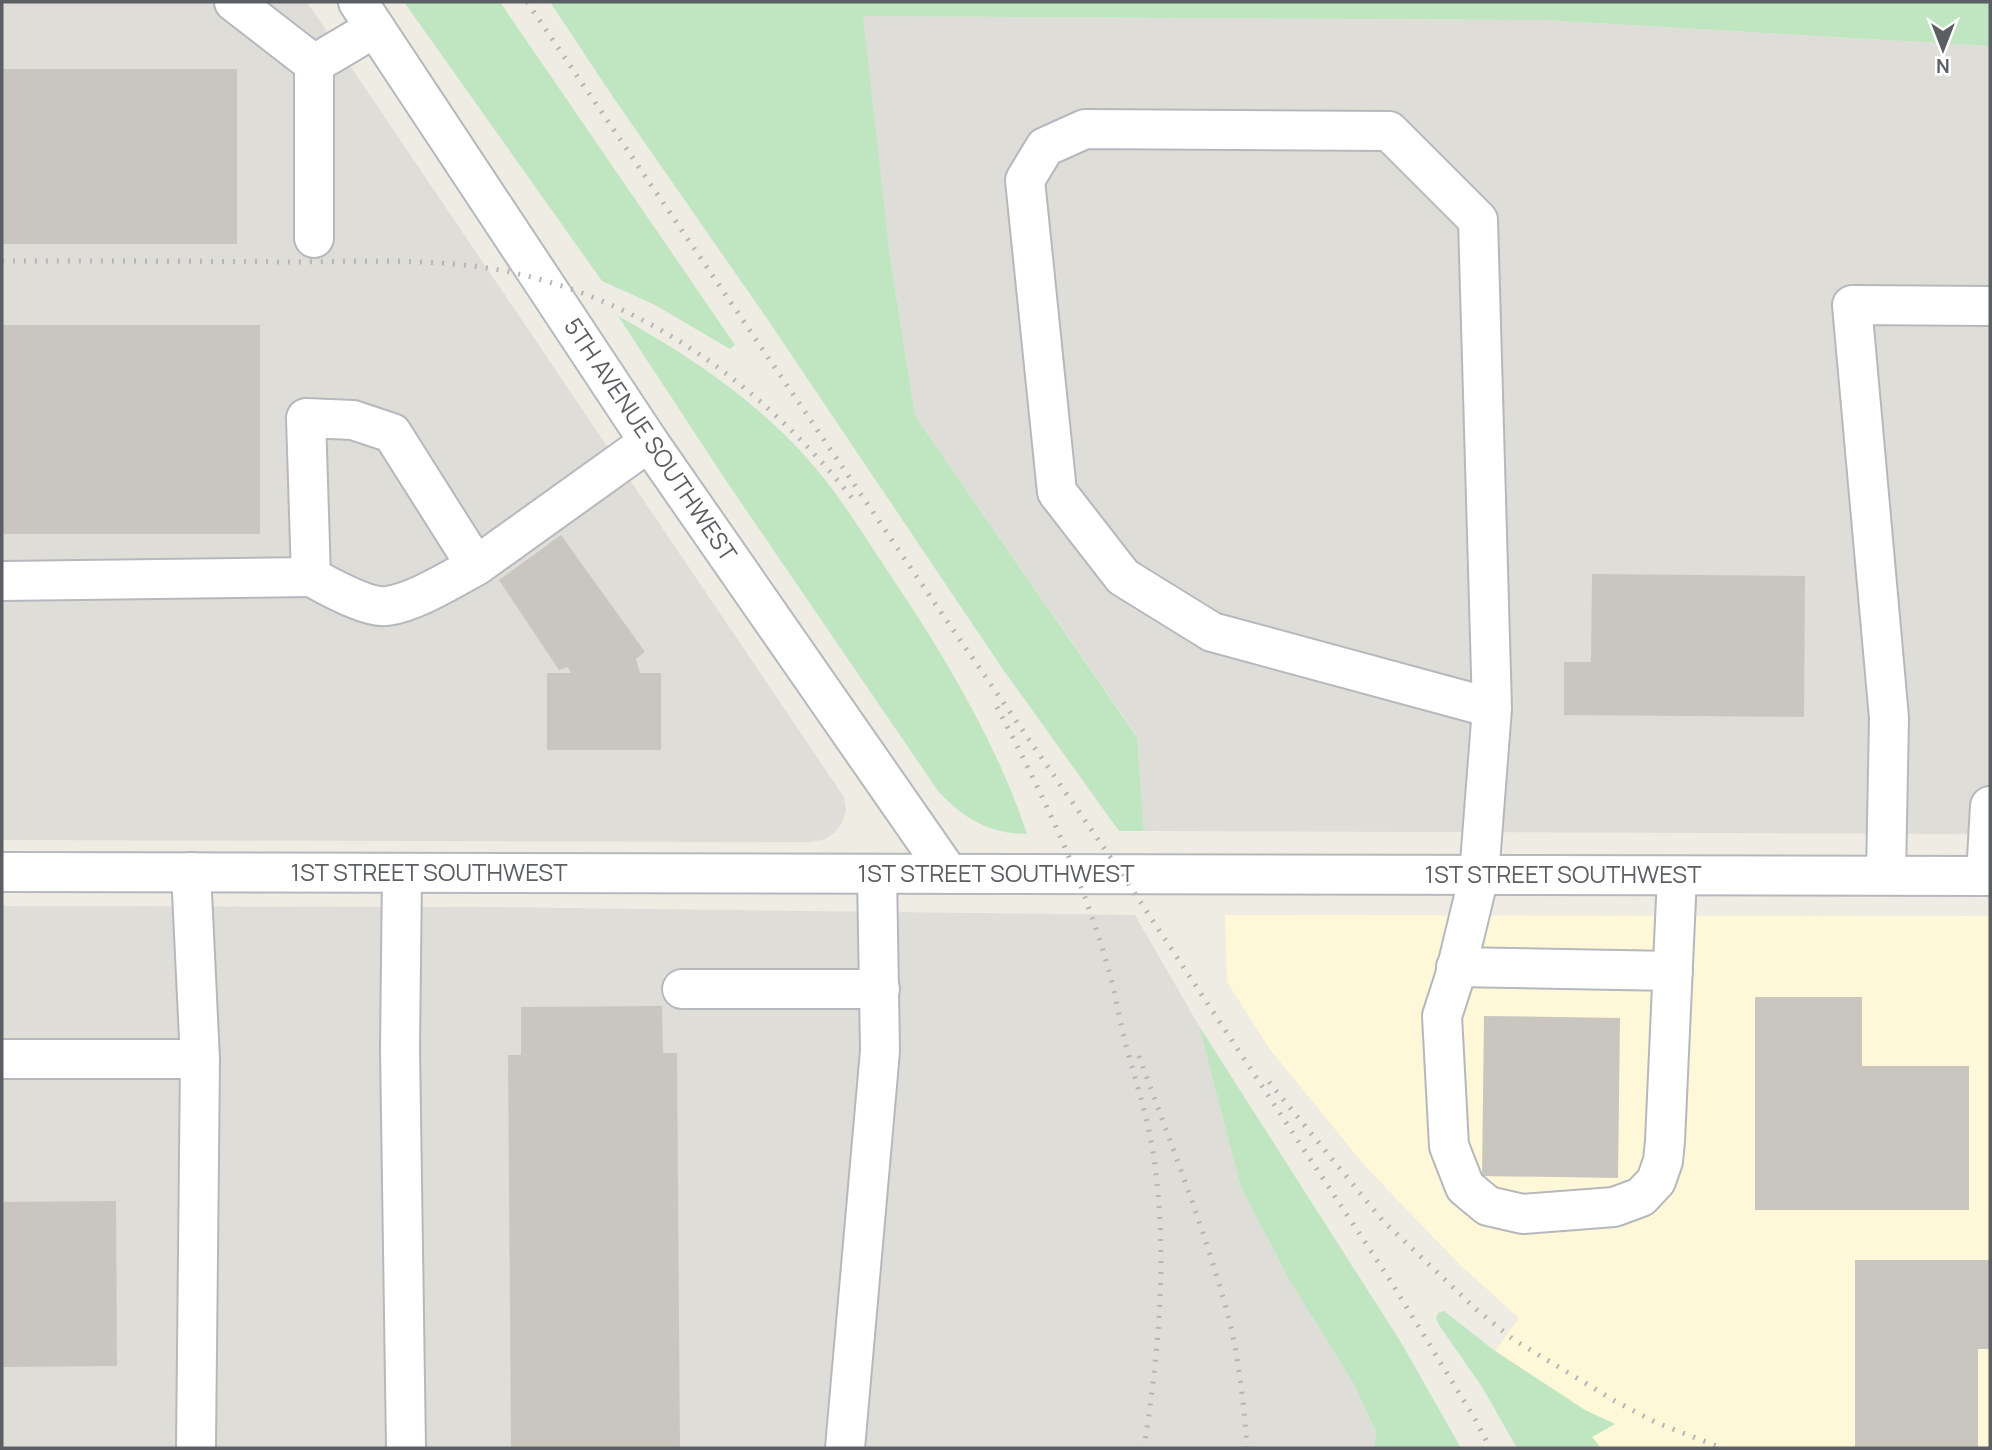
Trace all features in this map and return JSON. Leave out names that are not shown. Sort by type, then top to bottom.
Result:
[{"type":"street","points":[[234,2],[314,64]]},
{"type":"street","points":[[314,238],[314,64],[367,15]]},
{"type":"street","name":"5TH AVENUE SOUTHWEST","points":[[367,15],[649,442],[949,874]]},
{"type":"street","points":[[1492,708],[1212,632],[1123,578],[1057,492],[1025,180],[1045,148],[1085,129],[1389,131],[1478,220],[1492,708],[1479,876],[1442,1017],[1449,1146],[1465,1186],[1488,1206],[1523,1214],[1614,1207],[1641,1197],[1656,1181],[1663,1161],[1665,1141],[1677,876]]},
{"type":"street","points":[[1886,875],[1889,718],[1852,305],[1990,306]]},
{"type":"street","points":[[311,578],[306,418],[353,420],[392,433],[475,566]]},
{"type":"street","points":[[2,581],[311,578],[345,596],[385,607],[430,591],[475,566],[649,442]]},
{"type":"street","points":[[1988,876],[1990,806]]},
{"type":"street","name":"1ST STREET SOUTHWEST","points":[[2,872],[1988,876]]},
{"type":"street","points":[[191,872],[200,1059],[191,1445]]},
{"type":"street","points":[[402,873],[400,1048],[406,1448]]},
{"type":"street","points":[[845,1448],[880,1051],[877,874]]},
{"type":"street","points":[[1456,967],[1673,971]]},
{"type":"street","points":[[682,989],[880,989]]},
{"type":"street","points":[[2,1059],[200,1059]]},
{"type":"shaded area","points":[[2,2],[307,2],[844,797],[846,811],[835,832],[825,839],[811,842],[2,840]]},
{"type":"shaded area","points":[[862,16],[1543,20],[1990,46],[1990,834],[1144,831],[1137,736],[915,416],[890,257]]},
{"type":"shaded area","points":[[2,906],[481,907],[1135,915],[1199,1026],[1241,1188],[1290,1281],[1355,1386],[1376,1434],[1374,1448],[2,1448]]},
{"type":"shaded area","points":[[1225,915],[1990,916],[1990,1448],[1601,1448],[1592,1437],[1614,1424],[1585,1410],[1495,1351],[1519,1318],[1460,1265],[1364,1165],[1269,1048],[1227,982]]},
{"type":"green space","points":[[404,2],[500,2],[735,345],[730,349],[655,305],[602,281]]},
{"type":"green space","points":[[550,2],[1990,2],[1990,46],[1543,20],[863,16],[890,257],[915,416],[1137,737],[1144,831],[1119,831],[1002,668]]},
{"type":"green space","points":[[618,316],[693,361],[763,414],[825,479],[943,657],[998,761],[1027,834],[1001,831],[978,823],[957,809],[938,791],[725,479]]},
{"type":"green space","points":[[1199,1026],[1402,1344],[1461,1448],[1374,1448],[1376,1433],[1355,1386],[1290,1281],[1241,1188]]},
{"type":"green space","points":[[1444,1311],[1495,1351],[1585,1410],[1615,1424],[1592,1437],[1601,1448],[1517,1448],[1482,1387],[1439,1325],[1436,1318],[1438,1313]]},
{"type":"building","points":[[2,69],[237,69],[237,244],[2,244]]},
{"type":"building","points":[[2,325],[260,325],[260,534],[2,534]]},
{"type":"building","points":[[561,535],[645,652],[636,659],[640,673],[661,673],[661,750],[547,750],[547,673],[571,673],[568,667],[559,670],[499,580]]},
{"type":"building","points":[[1592,574],[1805,576],[1804,717],[1564,715],[1564,662],[1591,662]]},
{"type":"building","points":[[1755,997],[1862,997],[1862,1066],[1969,1066],[1969,1210],[1755,1210]]},
{"type":"building","points":[[662,1006],[663,1053],[677,1053],[680,1448],[511,1448],[508,1055],[521,1055],[521,1007]]},
{"type":"building","points":[[1484,1016],[1620,1018],[1618,1178],[1482,1176]]},
{"type":"building","points":[[116,1201],[117,1366],[2,1367],[2,1202]]},
{"type":"building","points":[[1855,1260],[1990,1260],[1990,1349],[1978,1349],[1978,1448],[1855,1448]]},
{"type":"railway","points":[[527,2],[1122,874],[1390,1280],[1490,1448]]},
{"type":"railway","points":[[2,261],[422,262],[505,271],[558,285],[608,304],[656,327],[701,356],[744,388],[784,423],[856,503]]},
{"type":"railway","points":[[997,707],[1044,801],[1097,930],[1152,1144],[1159,1208],[1161,1277],[1157,1346],[1144,1448]]},
{"type":"railway","points":[[1139,1056],[1219,1282],[1235,1348],[1247,1448]]},
{"type":"railway","points":[[1269,1082],[1383,1221],[1477,1310],[1514,1340],[1657,1423],[1722,1448]]}]
